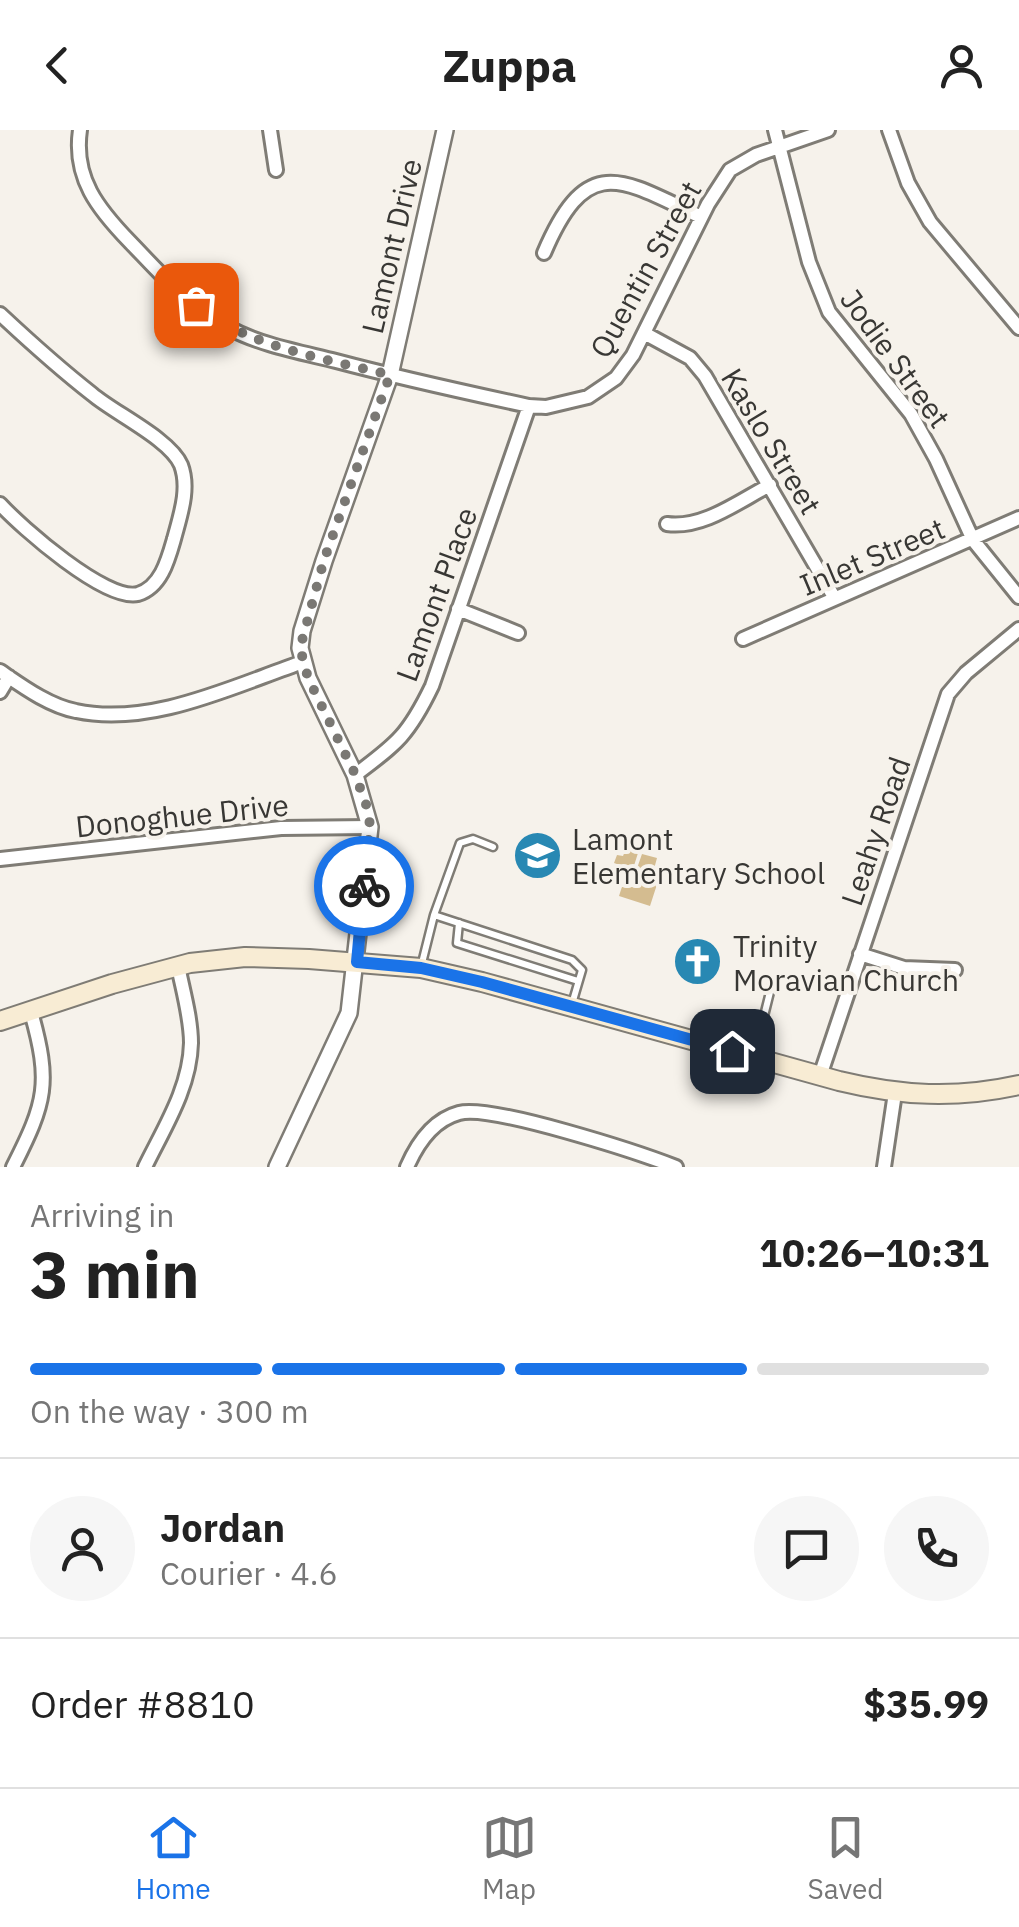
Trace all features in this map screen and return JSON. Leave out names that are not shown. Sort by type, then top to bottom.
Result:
[{"type":"main road","points":[[0,1021],[178,966],[246,956],[357,962],[421,968],[895,1093],[957,1095],[1019,1085]]},
{"type":"street","name":"Quentin Street","points":[[80,130],[78,161],[98,208],[153,266],[228,328],[258,340],[390,375],[529,406],[588,397],[623,370],[730,170],[756,154],[828,130]]},
{"type":"street","points":[[270,130],[276,170]]},
{"type":"street","name":"Lamont Drive","points":[[276,1167],[343,1028],[357,962],[370,826],[355,774],[308,678],[301,639],[313,594],[390,375],[445,130]]},
{"type":"street","name":"Jodie Street","points":[[774,130],[809,262],[828,312],[911,414],[973,540],[1019,596]]},
{"type":"street","points":[[889,130],[908,183],[930,222],[1019,328]]},
{"type":"street","points":[[544,253],[573,200],[602,183],[636,186],[702,217]]},
{"type":"street","points":[[0,314],[96,398],[163,444],[180,464],[185,494],[167,563],[152,586],[135,595],[116,591],[64,559],[0,504]]},
{"type":"street","name":"Kaslo Street","points":[[644,333],[693,361],[705,376],[834,597]]},
{"type":"street","name":"Lamont Place","points":[[355,774],[398,744],[415,721],[432,686],[529,406]]},
{"type":"street","points":[[667,524],[678,526],[710,517],[770,485]]},
{"type":"street","name":"Inlet Street","points":[[743,639],[1019,518]]},
{"type":"street","points":[[458,609],[518,632]]},
{"type":"street","name":"Leahy Road","points":[[820,1076],[948,694],[966,673],[1019,629]]},
{"type":"street","points":[[0,692],[4,674],[65,708],[104,715],[155,709],[303,662]]},
{"type":"street","name":"Donoghue Drive","points":[[0,859],[282,828],[370,826]]},
{"type":"street","points":[[860,954],[904,968],[955,970]]},
{"type":"street","points":[[145,1167],[183,1087],[190,1058],[190,1030],[178,966]]},
{"type":"street","points":[[13,1167],[35,1122],[45,1086],[43,1060],[30,1012]]},
{"type":"street","points":[[884,1167],[895,1093]]},
{"type":"street","points":[[407,1167],[427,1134],[453,1114],[465,1111],[497,1114],[639,1152],[676,1167]]},
{"type":"lane","points":[[421,968],[434,915],[460,842],[473,839],[493,847]]},
{"type":"lane","points":[[434,915],[572,960],[582,970],[571,1005]]},
{"type":"lane","points":[[459,923],[457,943],[578,981]]},
{"type":"lane","points":[[754,1057],[772,984]]},
{"type":"shaded area","points":[[626,849],[638,853],[632,872],[635,874],[642,854],[657,858],[654,869],[661,872],[650,906],[619,896],[628,868],[614,863]]},
{"type":"way so far","points":[[196,305],[217,322],[258,340],[390,375],[324,560],[300,648],[308,678],[341,743],[368,810],[364,886]]},
{"type":"place","name":"Lamont Elementary School","points":[[537,855]]},
{"type":"place","name":"Trinity Moravian Church","points":[[698,962]]},
{"type":"route","points":[[364,886],[357,962],[421,968],[482,982],[732,1051]]}]
